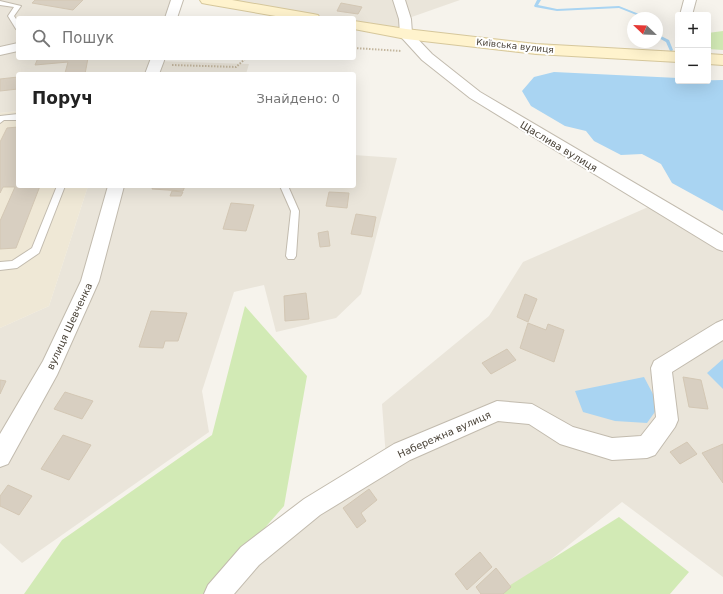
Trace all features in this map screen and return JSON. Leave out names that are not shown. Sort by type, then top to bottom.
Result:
[{"type":"main road","points":[[207,0],[301,16]]},
{"type":"main road","name":"Київська вулиця","points":[[356,25],[406,34],[536,49],[675,57]]},
{"type":"main road","points":[[711,59],[723,60]]},
{"type":"street","points":[[172,16],[177,0]]},
{"type":"street","points":[[399,0],[405,19],[406,34]]},
{"type":"street","points":[[687,12],[690,0]]},
{"type":"street","name":"Щаслива вулиця","points":[[406,34],[427,57],[475,95],[723,244]]},
{"type":"street","points":[[0,51],[16,47]]},
{"type":"street","name":"вулиця Шевченка","points":[[0,456],[50,368],[90,281],[115,188]]},
{"type":"street","name":"Набережна вулиця","points":[[217,594],[250,556],[312,507],[402,452],[497,411],[532,414],[568,436],[612,449],[647,447],[667,420],[661,368],[723,329]]},
{"type":"lane","points":[[0,3],[18,6],[11,16],[16,25]]},
{"type":"lane","points":[[0,120],[1,118],[16,117]]},
{"type":"lane","points":[[0,266],[14,265],[36,250],[60,188]]},
{"type":"lane","points":[[285,188],[295,211],[291,256]]},
{"type":"path","points":[[356,48],[407,52],[427,57]]},
{"type":"path","points":[[155,66],[236,67],[244,60]]},
{"type":"shaded area","points":[[0,0],[177,0],[172,16],[16,16],[16,60],[157,60],[249,64],[247,72],[16,72],[16,111],[0,113]]},
{"type":"shaded area","points":[[207,0],[460,0],[406,19],[406,34],[356,25],[356,16],[301,16]]},
{"type":"shaded area","points":[[16,111],[16,188],[87,188],[49,306],[0,328],[0,113]]},
{"type":"shaded area","points":[[356,155],[397,158],[361,294],[336,318],[276,332],[264,285],[234,292],[202,391],[209,432],[22,563],[0,543],[0,328],[49,306],[87,188],[356,188]]},
{"type":"shaded area","points":[[655,204],[723,244],[723,577],[622,502],[508,594],[222,594],[386,458],[382,404],[489,316],[523,262]]},
{"type":"green space","points":[[723,31],[723,50],[711,49],[711,33]]},
{"type":"green space","points":[[245,306],[307,376],[284,506],[207,594],[24,594],[62,540],[212,435]]},
{"type":"green space","points":[[619,517],[689,572],[670,594],[496,594]]},
{"type":"water","points":[[554,72],[675,78],[675,84],[711,84],[711,80],[723,80],[723,211],[672,183],[661,164],[642,154],[621,155],[594,141],[586,131],[565,126],[531,106],[522,91],[534,77]]},
{"type":"water","points":[[723,359],[723,389],[707,373]]},
{"type":"water","points":[[644,377],[654,396],[657,409],[647,423],[615,421],[583,412],[575,391]]},
{"type":"building","points":[[35,0],[83,0],[73,10],[32,3]]},
{"type":"building","points":[[341,3],[362,7],[358,14],[337,11]]},
{"type":"building","points":[[37,60],[88,60],[85,72],[65,72],[68,62],[35,65]]},
{"type":"building","points":[[16,77],[16,89],[0,91],[0,79]]},
{"type":"building","points":[[16,127],[16,188],[39,188],[16,248],[0,249],[0,221],[15,187],[3,187],[0,193],[0,142],[7,128]]},
{"type":"building","points":[[152,188],[184,188],[183,191]]},
{"type":"building","points":[[172,191],[183,192],[181,196],[170,196]]},
{"type":"building","points":[[329,192],[349,193],[347,208],[326,206]]},
{"type":"building","points":[[231,203],[254,205],[246,231],[223,229]]},
{"type":"building","points":[[356,214],[376,217],[372,237],[351,234]]},
{"type":"building","points":[[328,231],[330,246],[320,247],[318,233]]},
{"type":"building","points":[[306,293],[309,319],[285,321],[284,296]]},
{"type":"building","points":[[525,294],[537,299],[528,322],[517,317]]},
{"type":"building","points":[[151,311],[187,313],[178,341],[165,341],[163,348],[139,347]]},
{"type":"building","points":[[528,323],[546,330],[548,324],[564,330],[554,362],[520,348]]},
{"type":"building","points":[[507,349],[516,360],[491,374],[482,363]]},
{"type":"building","points":[[683,377],[701,380],[708,409],[689,407]]},
{"type":"building","points":[[0,380],[6,381],[0,394]]},
{"type":"building","points":[[65,392],[93,401],[82,419],[54,409]]},
{"type":"building","points":[[63,435],[91,445],[69,480],[41,469]]},
{"type":"building","points":[[687,442],[697,454],[680,464],[670,452]]},
{"type":"building","points":[[723,444],[723,483],[702,453]]},
{"type":"building","points":[[8,485],[32,496],[19,515],[0,506],[0,496]]},
{"type":"building","points":[[369,489],[377,500],[361,513],[366,521],[357,528],[343,508]]},
{"type":"building","points":[[480,552],[492,567],[467,590],[455,574]]},
{"type":"building","points":[[496,568],[511,587],[503,594],[481,594],[476,587]]},
{"type":"waterway","points":[[539,0],[536,6],[557,10],[619,7],[632,12]]},
{"type":"waterway","points":[[663,38],[668,41],[671,50]]}]
